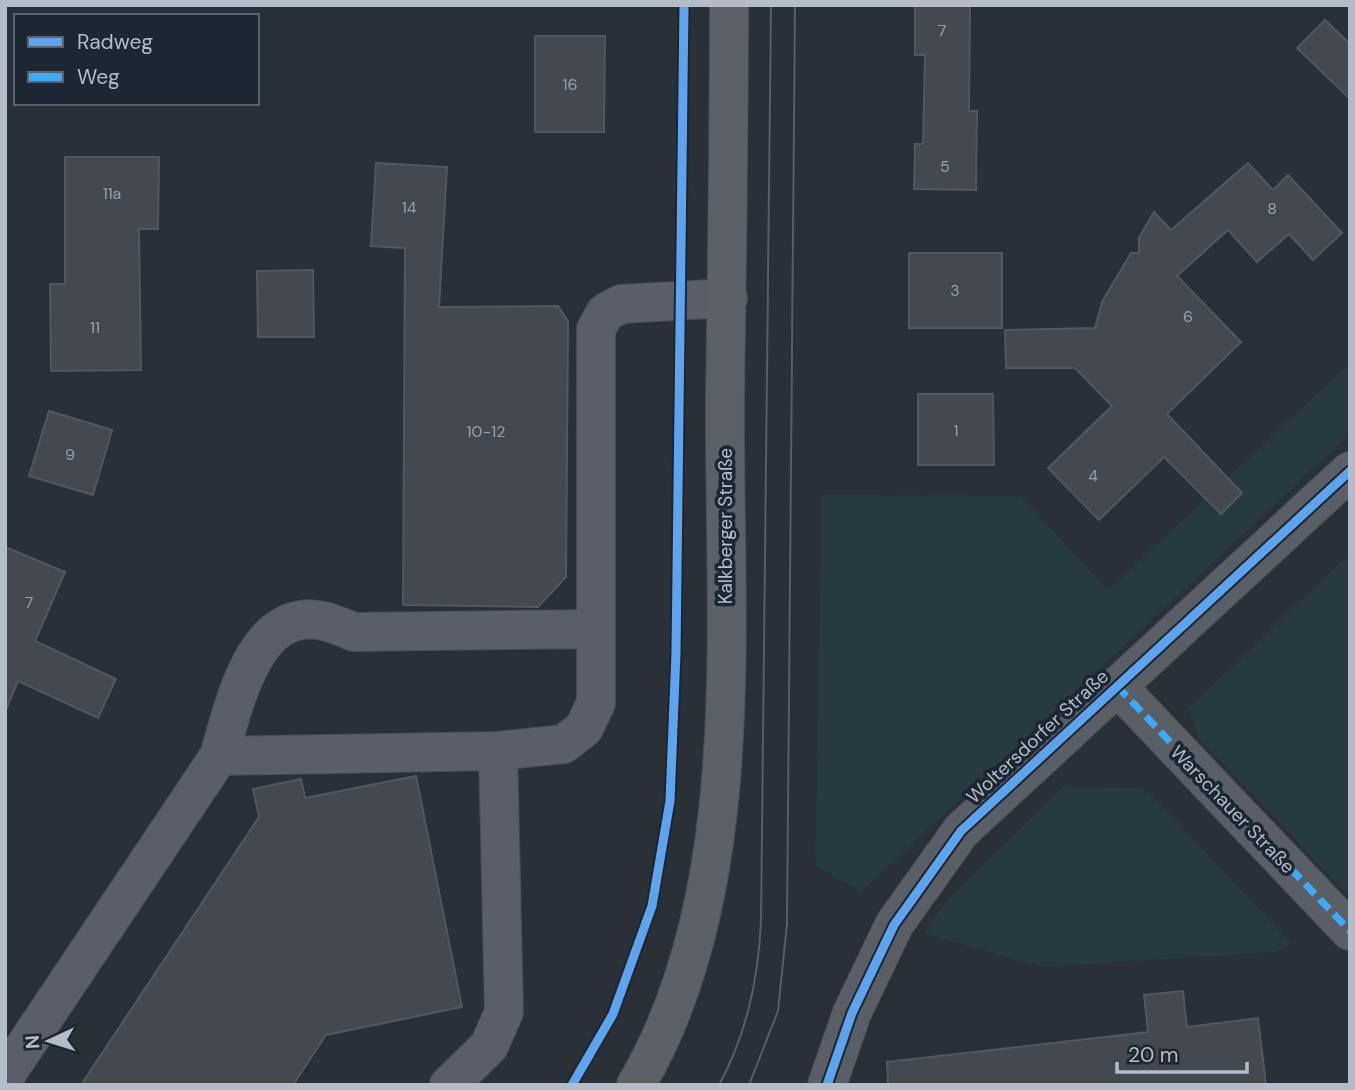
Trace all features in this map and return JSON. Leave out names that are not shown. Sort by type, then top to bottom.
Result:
[{"type":"main road","name":"Kalkberger Straße","points":[[636,1085],[660,1039],[688,964],[703,905],[718,803],[725,686],[729,5]]},
{"type":"street","points":[[219,756],[498,751],[564,744],[584,728],[596,703],[596,329],[605,313],[621,304],[728,298]]},
{"type":"street","name":"Woltersdorfer Straße","points":[[827,1085],[852,1013],[894,925],[961,831],[1350,471]]},
{"type":"street","points":[[5,1076],[219,756],[240,684],[260,648],[276,632],[296,622],[321,620],[354,632],[596,629]]},
{"type":"street","name":"Warschauer Straße","points":[[1116,686],[1350,931]]},
{"type":"street","points":[[449,1085],[489,1046],[504,1012],[498,751]]},
{"type":"green space","points":[[1350,363],[1350,434],[861,892],[815,866],[822,494],[1020,496],[1108,590]]},
{"type":"green space","points":[[1350,553],[1350,897],[1199,739],[1189,708]]},
{"type":"green space","points":[[1064,786],[1146,789],[1291,943],[1276,952],[1043,967],[923,933],[949,898]]},
{"type":"building","points":[[915,5],[970,5],[969,111],[977,111],[976,190],[914,189],[915,144],[923,144],[925,55],[915,55]]},
{"type":"building","points":[[1325,20],[1350,44],[1350,99],[1297,48]]},
{"type":"building","points":[[535,36],[605,36],[604,132],[535,132]]},
{"type":"building","points":[[65,157],[159,157],[158,229],[139,229],[141,370],[51,371],[50,284],[65,284]]},
{"type":"building","points":[[376,163],[447,167],[439,307],[558,306],[568,321],[566,577],[538,607],[403,605],[405,248],[371,246]]},
{"type":"building","points":[[1248,163],[1273,190],[1288,175],[1342,233],[1313,260],[1289,234],[1257,262],[1228,230],[1177,276],[1241,342],[1167,414],[1242,493],[1221,514],[1164,457],[1099,520],[1048,468],[1112,406],[1075,368],[1006,368],[1005,330],[1095,328],[1102,302],[1131,253],[1139,253],[1139,238],[1154,212],[1171,230]]},
{"type":"building","points":[[909,253],[1002,253],[1002,328],[909,328]]},
{"type":"building","points":[[313,270],[314,337],[258,337],[257,271]]},
{"type":"building","points":[[918,394],[993,394],[994,465],[918,465]]},
{"type":"building","points":[[49,411],[112,430],[93,495],[29,476]]},
{"type":"building","points":[[5,547],[65,572],[35,641],[116,679],[98,718],[18,681],[5,712]]},
{"type":"building","points":[[416,776],[462,1007],[326,1035],[293,1085],[81,1085],[259,817],[253,789],[301,779],[305,798]]},
{"type":"building","points":[[1183,991],[1187,1027],[1258,1018],[1266,1085],[888,1085],[887,1062],[1148,1032],[1144,995]]},
{"type":"tram line","points":[[719,1085],[744,1026],[754,985],[761,922],[771,5]]},
{"type":"tram line","points":[[749,1085],[778,1011],[787,924],[795,5]]},
{"type":"marked path","points":[[1117,686],[1350,931]]},
{"type":"cycle path","points":[[572,1085],[613,1014],[652,906],[670,801],[676,653],[684,5]]},
{"type":"cycle path","points":[[827,1085],[852,1013],[894,925],[961,831],[1350,471]]}]
